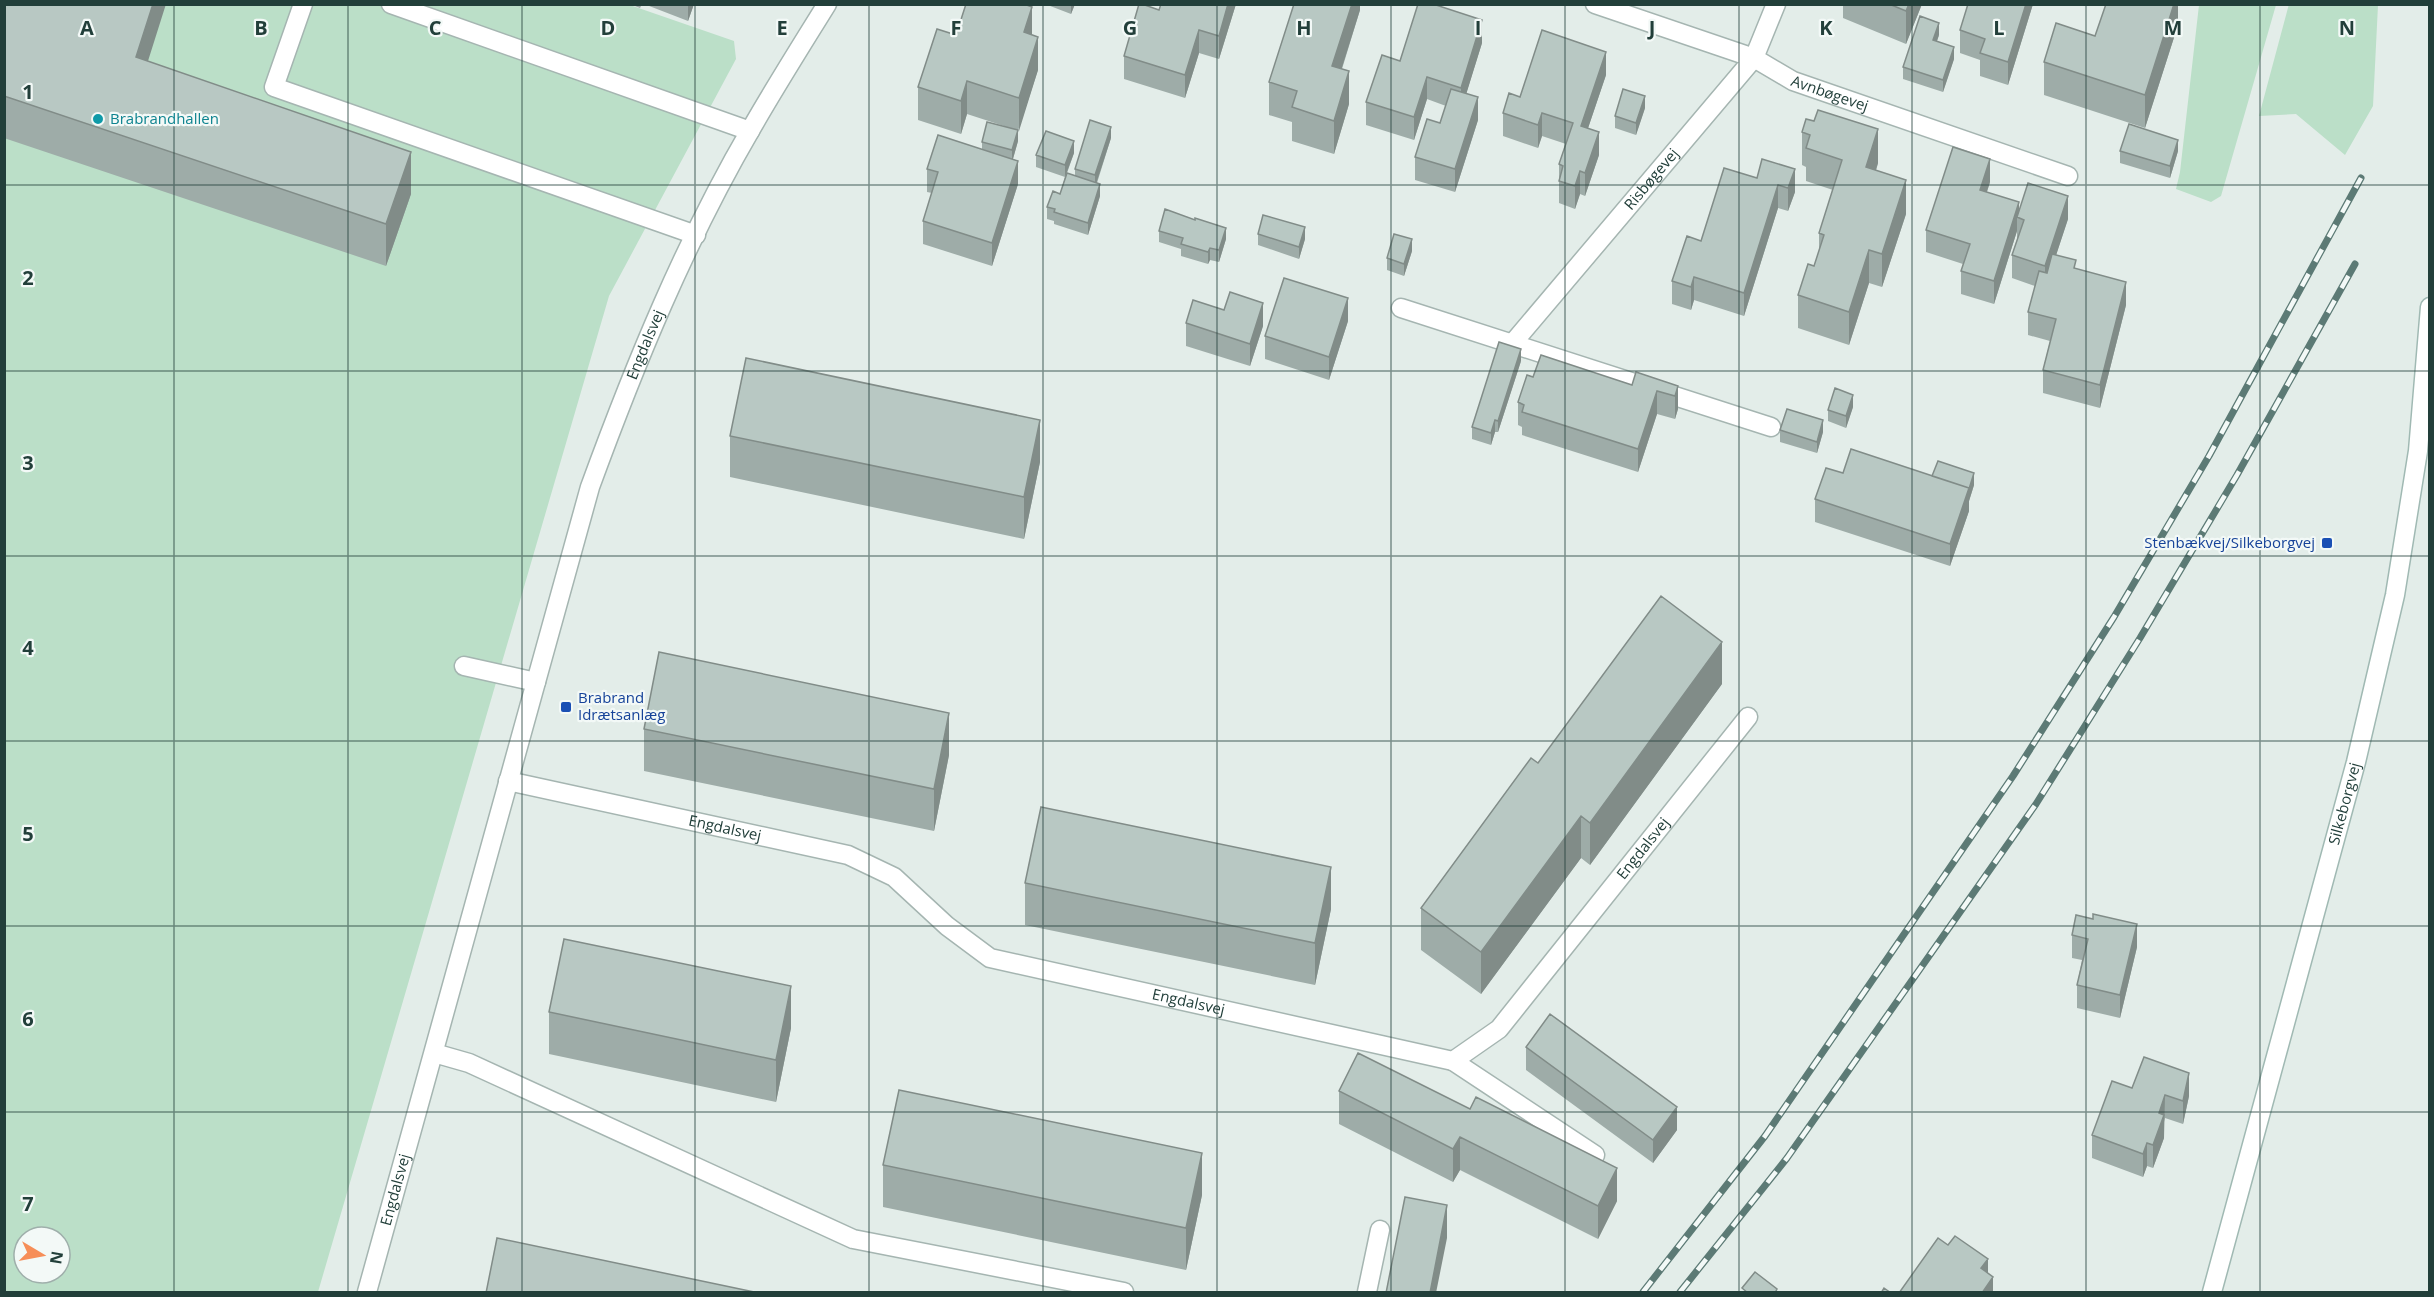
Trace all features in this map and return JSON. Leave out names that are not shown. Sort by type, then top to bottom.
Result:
[{"type":"street","points":[[303,4],[274,87],[696,235]]},
{"type":"street","points":[[390,4],[750,131]]},
{"type":"street","name":"Engdalsvej","points":[[367,1293],[590,487],[623,396],[696,235],[750,131],[827,4]]},
{"type":"street","name":"Avnbøgevej","points":[[1595,4],[1754,58],[1793,81],[2068,176]]},
{"type":"street","name":"Risbøgevej","points":[[1512,344],[1754,58],[1776,4]]},
{"type":"street","name":"Silkeborgvej","points":[[2212,1293],[2356,762],[2395,595],[2418,452],[2430,307]]},
{"type":"street","points":[[1401,308],[1771,427]]},
{"type":"street","points":[[464,666],[536,682]]},
{"type":"street","name":"Engdalsvej","points":[[508,781],[848,855],[894,877],[947,926],[990,958],[1453,1061],[1499,1029],[1748,717]]},
{"type":"street","points":[[434,1053],[468,1063],[853,1239],[1124,1293]]},
{"type":"street","points":[[1453,1061],[1595,1155]]},
{"type":"street","points":[[1367,1293],[1380,1230]]},
{"type":"green space","points":[[627,4],[734,41],[736,59],[609,296],[318,1292],[5,1292],[5,5]]},
{"type":"green space","points":[[2289,4],[2378,5],[2373,106],[2345,155],[2296,114],[2259,116]]},
{"type":"green space","points":[[2199,5],[2276,5],[2221,196],[2211,202],[2176,189],[2180,172]]},
{"type":"building","points":[[4,4],[153,4],[136,57],[411,152],[386,224],[4,96]]},
{"type":"building","points":[[966,4],[1024,4],[1032,7],[1024,32],[1038,37],[1019,98],[967,81],[961,101],[918,87],[937,29],[956,35]]},
{"type":"building","points":[[1139,4],[1159,10],[1161,4],[1228,4],[1219,36],[1199,30],[1185,75],[1124,56]]},
{"type":"building","points":[[1294,4],[1352,4],[1332,66],[1349,71],[1334,121],[1292,107],[1297,91],[1269,82]]},
{"type":"building","points":[[1418,4],[1433,4],[1482,20],[1461,88],[1427,77],[1414,117],[1366,102],[1382,55],[1400,61]]},
{"type":"building","points":[[1889,4],[1909,4],[1906,11]]},
{"type":"building","points":[[1968,4],[2026,4],[2008,62],[1980,53],[1985,39],[1960,30]]},
{"type":"building","points":[[2106,4],[2174,4],[2145,95],[2044,62],[2056,23],[2095,36]]},
{"type":"building","points":[[1920,16],[1939,23],[1933,40],[1954,47],[1943,80],[1903,67]]},
{"type":"building","points":[[1542,30],[1606,52],[1581,126],[1599,132],[1585,173],[1580,171],[1575,186],[1559,181],[1563,166],[1559,164],[1573,123],[1542,113],[1538,125],[1503,113],[1509,93],[1520,97]]},
{"type":"building","points":[[1451,89],[1478,97],[1455,169],[1415,157],[1427,119],[1440,123]]},
{"type":"building","points":[[1623,89],[1645,96],[1636,123],[1615,116]]},
{"type":"building","points":[[1818,110],[1878,129],[1866,167],[1906,180],[1882,254],[1869,250],[1849,312],[1798,295],[1808,264],[1814,266],[1824,235],[1819,233],[1842,160],[1806,148],[1810,135],[1802,132],[1806,119],[1814,121]]},
{"type":"building","points":[[1090,120],[1111,127],[1095,175],[1075,169]]},
{"type":"building","points":[[987,122],[1018,130],[1012,150],[982,142]]},
{"type":"building","points":[[2129,124],[2178,140],[2170,166],[2120,151]]},
{"type":"building","points":[[1046,131],[1074,141],[1065,165],[1036,155]]},
{"type":"building","points":[[938,135],[1018,161],[992,243],[923,221],[938,172],[927,169]]},
{"type":"building","points":[[1953,147],[1990,159],[1980,190],[2019,202],[1994,281],[1961,271],[1970,244],[1926,230]]},
{"type":"building","points":[[1762,159],[1795,169],[1788,188],[1778,185],[1744,293],[1694,277],[1691,287],[1672,281],[1687,236],[1701,241],[1724,168],[1757,178]]},
{"type":"building","points":[[1067,173],[1100,184],[1088,223],[1054,212],[1055,209],[1047,207],[1053,191],[1060,194]]},
{"type":"building","points":[[2028,183],[2068,196],[2045,266],[2012,255],[2024,220],[2017,217]]},
{"type":"building","points":[[1165,209],[1226,228],[1219,250],[1210,248],[1208,252],[1181,244],[1183,238],[1159,231]]},
{"type":"building","points":[[1263,215],[1305,227],[1299,247],[1258,234]]},
{"type":"building","points":[[1394,234],[1412,239],[1404,264],[1387,258]]},
{"type":"building","points":[[2052,254],[2076,260],[2074,268],[2126,282],[2100,385],[2043,370],[2056,319],[2028,312],[2039,271],[2047,273]]},
{"type":"building","points":[[1284,278],[1348,298],[1329,357],[1265,336]]},
{"type":"building","points":[[1230,292],[1263,303],[1250,344],[1186,323],[1193,300],[1224,310]]},
{"type":"building","points":[[1499,342],[1521,349],[1498,421],[1495,420],[1491,433],[1472,427]]},
{"type":"building","points":[[1541,355],[1632,385],[1636,372],[1678,386],[1675,396],[1657,391],[1638,449],[1522,412],[1524,405],[1518,402],[1527,375],[1533,377]]},
{"type":"building","points":[[746,358],[1040,420],[1024,497],[730,436]]},
{"type":"building","points":[[1835,388],[1853,395],[1846,416],[1828,410]]},
{"type":"building","points":[[1787,409],[1823,420],[1817,442],[1780,430]]},
{"type":"building","points":[[1851,449],[1969,488],[1950,544],[1815,499],[1826,468],[1843,473]]},
{"type":"building","points":[[1938,461],[1974,473],[1969,489],[1932,476]]},
{"type":"building","points":[[1661,596],[1722,642],[1590,823],[1581,816],[1481,952],[1421,908],[1531,758],[1538,763]]},
{"type":"building","points":[[659,652],[949,713],[934,789],[644,729]]},
{"type":"building","points":[[1041,807],[1331,867],[1315,943],[1025,883]]},
{"type":"building","points":[[2093,914],[2137,924],[2120,995],[2077,985],[2088,939],[2072,935],[2076,915],[2093,919]]},
{"type":"building","points":[[564,939],[791,986],[776,1060],[549,1012]]},
{"type":"building","points":[[1550,1014],[1677,1107],[1653,1140],[1526,1047]]},
{"type":"building","points":[[1358,1053],[1470,1109],[1476,1097],[1617,1168],[1598,1206],[1460,1137],[1453,1149],[1339,1091]]},
{"type":"building","points":[[2144,1057],[2189,1073],[2183,1101],[2165,1095],[2159,1113],[2164,1115],[2153,1145],[2147,1143],[2143,1154],[2092,1135],[2112,1081],[2132,1088]]},
{"type":"building","points":[[899,1090],[1202,1153],[1186,1228],[883,1165]]},
{"type":"building","points":[[1405,1197],[1447,1205],[1430,1293],[1386,1293]]},
{"type":"building","points":[[1955,1236],[1988,1259],[1981,1268],[1993,1277],[1982,1293],[1899,1293],[1938,1238],[1948,1245]]},
{"type":"building","points":[[497,1238],[759,1293],[486,1293]]},
{"type":"building","points":[[1755,1272],[1777,1289],[1775,1293],[1748,1293],[1742,1288]]},
{"type":"building","points":[[1884,1288],[1891,1293],[1881,1293]]},
{"type":"railway","points":[[1643,1292],[1765,1136],[2013,776],[2114,617],[2209,456],[2361,178]]},
{"type":"railway","points":[[1680,1292],[1787,1158],[2036,804],[2140,638],[2237,475],[2355,264]]},
{"type":"place","name":"Brabrandhallen","points":[[98,119]]},
{"type":"place","name":"Stenbækvej/Silkeborgvej","points":[[2327,543]]},
{"type":"place","name":"Brabrand Idrætsanlæg","points":[[566,707]]}]
